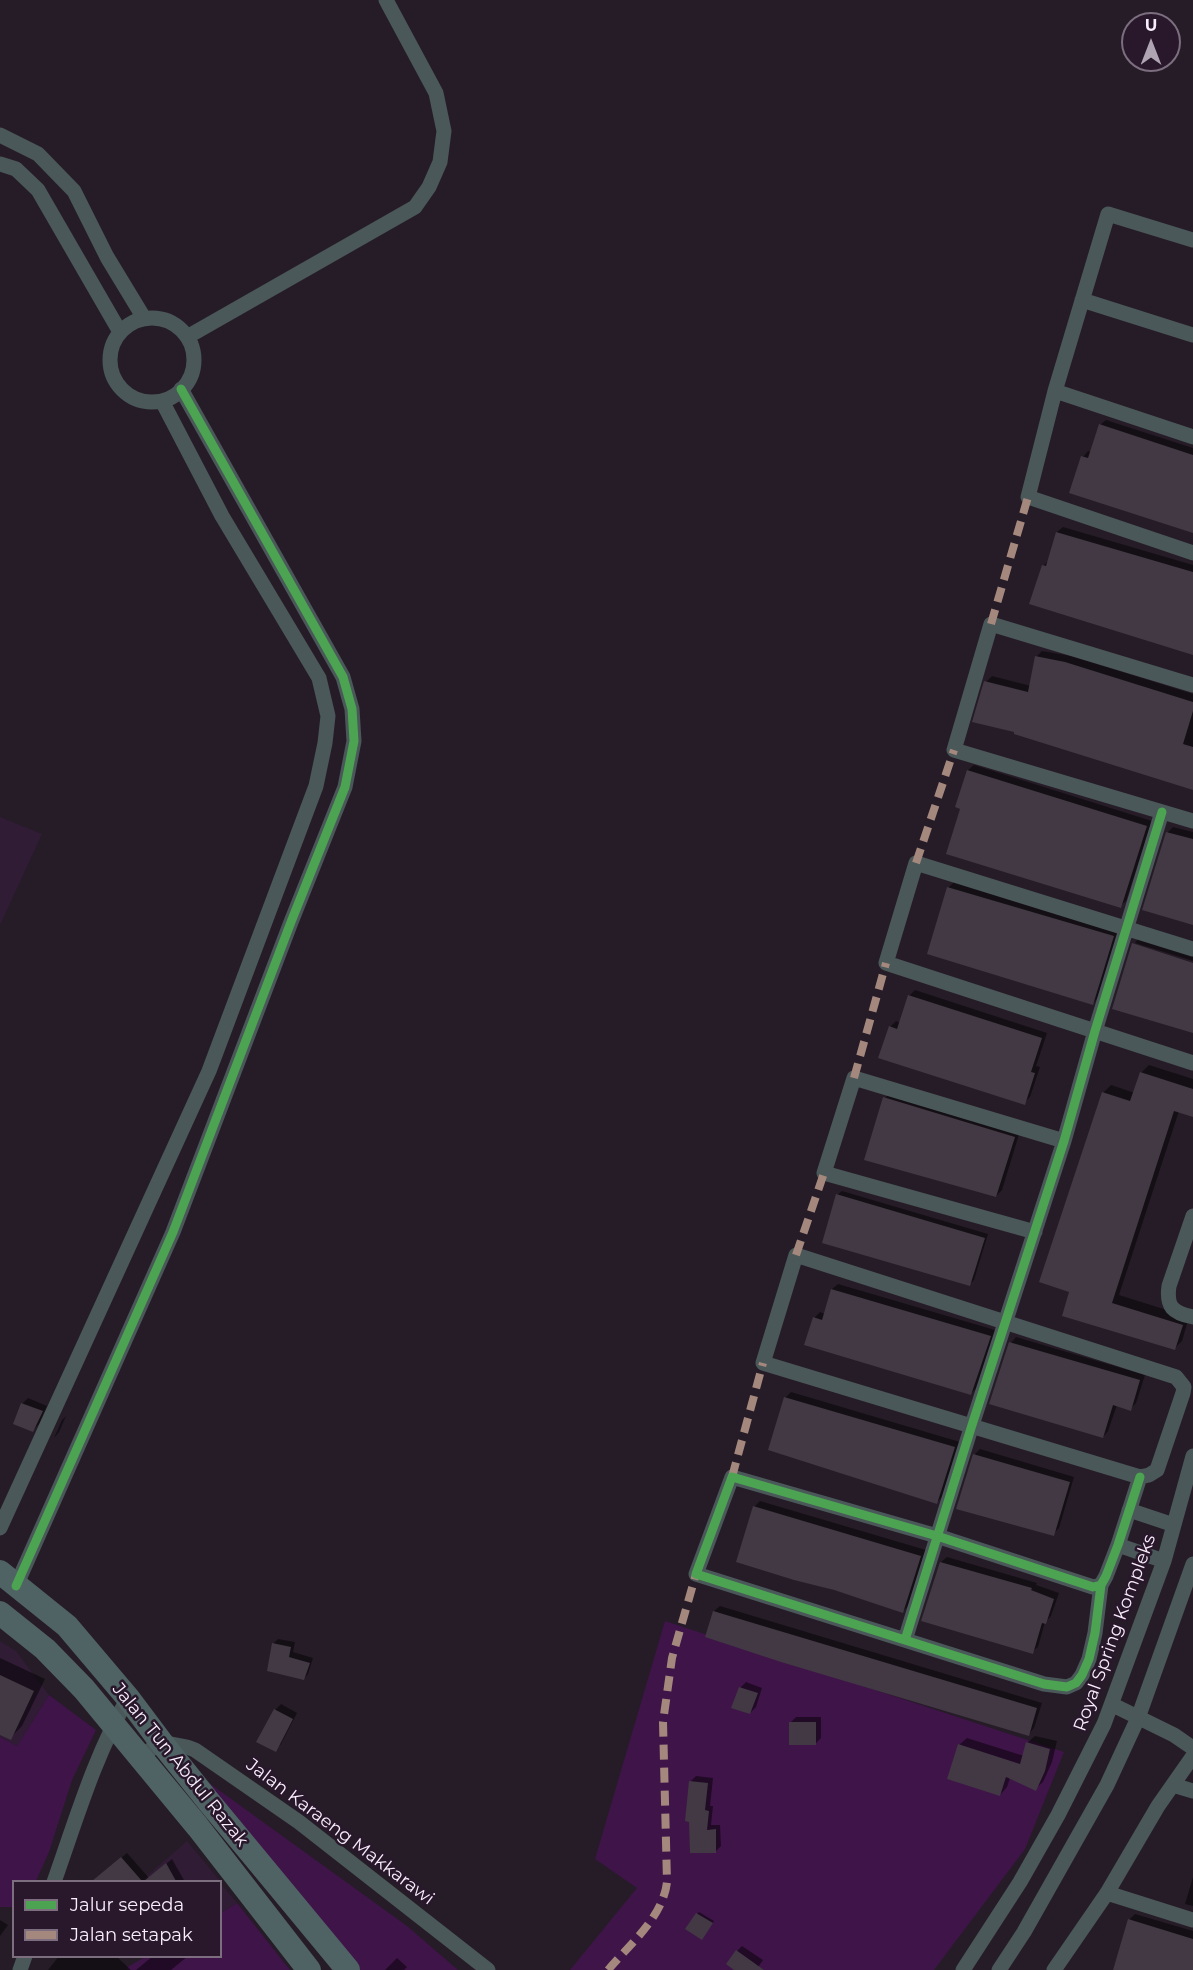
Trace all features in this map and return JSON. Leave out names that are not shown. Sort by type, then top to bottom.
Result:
[{"type":"main road","name":"Jalan Tun Abdul Razak","points":[[8,1579],[67,1626],[348,1970]]},
{"type":"main road","name":"Jalan Tun Abdul Razak","points":[[0,1613],[45,1649],[84,1689],[198,1827],[309,1970]]},
{"type":"street","points":[[187,337],[415,207],[429,187],[441,162],[444,131],[436,93],[386,0]]},
{"type":"street","points":[[0,135],[39,154],[74,191],[107,257],[144,318]]},
{"type":"street","points":[[0,164],[16,169],[38,190],[120,332]]},
{"type":"street","points":[[1193,240],[1108,214],[1055,391],[1028,497],[1193,553]]},
{"type":"street","points":[[1082,300],[1193,335]]},
{"type":"street","points":[[144,318],[159,318],[173,323],[184,332],[192,344],[195,358],[193,372],[182,389],[162,401],[148,402],[136,399],[124,392],[111,369],[110,356],[113,343],[120,332],[131,323],[144,318]]},
{"type":"street","points":[[8,1579],[173,1232],[291,921],[345,787],[354,741],[352,709],[343,677],[182,389]]},
{"type":"street","points":[[1055,391],[1193,437]]},
{"type":"street","points":[[0,1528],[209,1071],[316,786],[326,743],[328,716],[319,678],[222,516],[162,401]]},
{"type":"street","points":[[1193,685],[991,624],[954,750],[1193,821]]},
{"type":"street","points":[[905,1640],[1064,1141],[1125,929],[1162,812]]},
{"type":"street","points":[[1193,949],[916,863],[886,963],[1193,1063]]},
{"type":"street","points":[[1035,1232],[824,1173],[854,1078],[1064,1141]]},
{"type":"street","points":[[1193,1216],[1167,1297],[1170,1306],[1176,1311],[1193,1317]]},
{"type":"street","points":[[796,1255],[1006,1322],[1176,1377],[1181,1382],[1184,1386],[1183,1394],[1160,1464],[1154,1473],[1140,1477],[763,1363],[796,1255]]},
{"type":"street","name":"Royal Spring Kompleks","points":[[963,1970],[1035,1856],[1094,1746],[1113,1705],[1164,1561],[1193,1456]]},
{"type":"street","points":[[1101,1585],[1093,1587],[937,1536],[732,1477],[696,1574],[1044,1684],[1067,1687],[1076,1683],[1089,1659],[1101,1585],[1118,1545],[1140,1477]]},
{"type":"street","points":[[1129,1510],[1174,1525]]},
{"type":"street","points":[[1118,1545],[1164,1561]]},
{"type":"street","points":[[999,1970],[1024,1932],[1107,1785],[1138,1718],[1193,1564]]},
{"type":"street","points":[[54,1880],[112,1724],[128,1698]]},
{"type":"street","points":[[1113,1705],[1174,1735],[1193,1748]]},
{"type":"street","points":[[139,1758],[160,1742]]},
{"type":"street","name":"Jalan Karaeng Makkarawi","points":[[160,1742],[187,1747],[240,1780],[299,1822],[488,1970]]},
{"type":"street","points":[[1054,1970],[1107,1893],[1158,1806],[1193,1756]]},
{"type":"street","points":[[1173,1785],[1193,1791]]},
{"type":"street","points":[[1107,1893],[1193,1920]]},
{"type":"shaded area","points":[[0,817],[42,834],[0,925]]},
{"type":"shaded area","points":[[665,1621],[1064,1752],[1025,1849],[934,1970],[570,1970],[637,1888],[595,1859]]},
{"type":"shaded area","points":[[0,1641],[16,1651],[49,1695],[17,1746],[0,1737]]},
{"type":"shaded area","points":[[49,1695],[96,1730],[72,1780],[49,1852],[36,1880],[12,1880],[12,1907],[0,1907],[0,1737],[17,1746]]},
{"type":"shaded area","points":[[180,1762],[407,1926],[458,1970],[344,1970]]},
{"type":"shaded area","points":[[187,1841],[219,1880],[142,1880]]},
{"type":"shaded area","points":[[222,1885],[237,1903],[222,1912]]},
{"type":"shaded area","points":[[237,1903],[290,1970],[128,1970],[126,1968],[143,1958],[222,1958],[222,1912]]},
{"type":"building","points":[[1099,424],[1193,455],[1193,533],[1069,493],[1081,456],[1088,458]]},
{"type":"building","points":[[1056,532],[1193,572],[1193,655],[1029,604],[1042,565],[1046,566]]},
{"type":"building","points":[[1035,656],[1065,662],[1193,702],[1193,711],[1183,744],[1193,747],[1193,790],[1014,734],[1014,732],[972,722],[984,681],[1028,692]]},
{"type":"building","points":[[967,770],[1147,826],[1121,908],[946,854],[960,809],[955,807]]},
{"type":"building","points":[[1166,832],[1193,839],[1193,925],[1142,910]]},
{"type":"building","points":[[947,887],[1114,936],[1093,1005],[927,954]]},
{"type":"building","points":[[1132,943],[1193,963],[1193,1033],[1112,1009]]},
{"type":"building","points":[[908,995],[1042,1038],[1031,1072],[1035,1073],[1025,1105],[878,1058],[889,1026],[897,1029]]},
{"type":"building","points":[[1140,1072],[1193,1089],[1193,1117],[1174,1111],[1112,1303],[1183,1325],[1175,1350],[1062,1316],[1069,1292],[1039,1282],[1102,1092],[1130,1101]]},
{"type":"building","points":[[883,1097],[1015,1137],[996,1197],[864,1160]]},
{"type":"building","points":[[836,1194],[985,1238],[970,1286],[822,1243]]},
{"type":"building","points":[[831,1289],[991,1336],[971,1395],[804,1345],[813,1317],[822,1320]]},
{"type":"building","points":[[1009,1342],[1140,1380],[1131,1411],[1113,1405],[1103,1438],[989,1404]]},
{"type":"building","points":[[784,1397],[955,1447],[937,1504],[768,1450]]},
{"type":"building","points":[[21,1403],[43,1411],[33,1432],[13,1424]]},
{"type":"building","points":[[973,1454],[1070,1482],[1054,1536],[956,1509]]},
{"type":"building","points":[[753,1506],[921,1556],[903,1613],[834,1590],[736,1562]]},
{"type":"building","points":[[940,1562],[1032,1588],[1031,1590],[1054,1599],[1046,1624],[1042,1623],[1033,1654],[921,1621]]},
{"type":"building","points":[[713,1611],[1037,1708],[1029,1736],[705,1637]]},
{"type":"building","points":[[272,1643],[291,1647],[289,1657],[310,1663],[304,1680],[267,1671]]},
{"type":"building","points":[[0,1675],[34,1691],[11,1740],[0,1735]]},
{"type":"building","points":[[739,1687],[758,1693],[750,1714],[731,1708]]},
{"type":"building","points":[[274,1709],[293,1719],[276,1752],[256,1742]]},
{"type":"building","points":[[789,1722],[816,1722],[816,1745],[789,1745]]},
{"type":"building","points":[[1026,1742],[1050,1749],[1045,1771],[1036,1791],[1006,1777],[1000,1796],[947,1779],[958,1744],[1020,1764]]},
{"type":"building","points":[[689,1781],[708,1783],[705,1810],[709,1811],[707,1830],[716,1829],[716,1853],[690,1853],[689,1822],[685,1821]]},
{"type":"building","points":[[121,1857],[141,1880],[93,1880]]},
{"type":"building","points":[[166,1863],[175,1880],[145,1880]]},
{"type":"building","points":[[696,1913],[713,1923],[702,1940],[685,1929]]},
{"type":"building","points":[[1128,1919],[1193,1939],[1193,1970],[1113,1970]]},
{"type":"building","points":[[736,1950],[764,1970],[734,1970],[726,1964]]},
{"type":"marked path","points":[[991,624],[1028,497]]},
{"type":"marked path","points":[[916,863],[954,750]]},
{"type":"marked path","points":[[854,1078],[886,963]]},
{"type":"marked path","points":[[796,1255],[824,1173]]},
{"type":"marked path","points":[[732,1477],[763,1363]]},
{"type":"marked path","points":[[608,1970],[652,1918],[659,1907],[667,1882],[663,1722],[672,1658],[696,1574]]},
{"type":"cycle path","points":[[16,1586],[173,1232],[345,787],[354,741],[352,709],[343,677],[181,389]]},
{"type":"cycle path","points":[[905,1640],[1064,1141],[1162,812]]},
{"type":"cycle path","points":[[1101,1585],[1093,1587],[937,1536],[732,1477],[696,1574],[1044,1684],[1067,1687],[1076,1683],[1089,1659],[1101,1585],[1118,1545],[1140,1477]]}]
